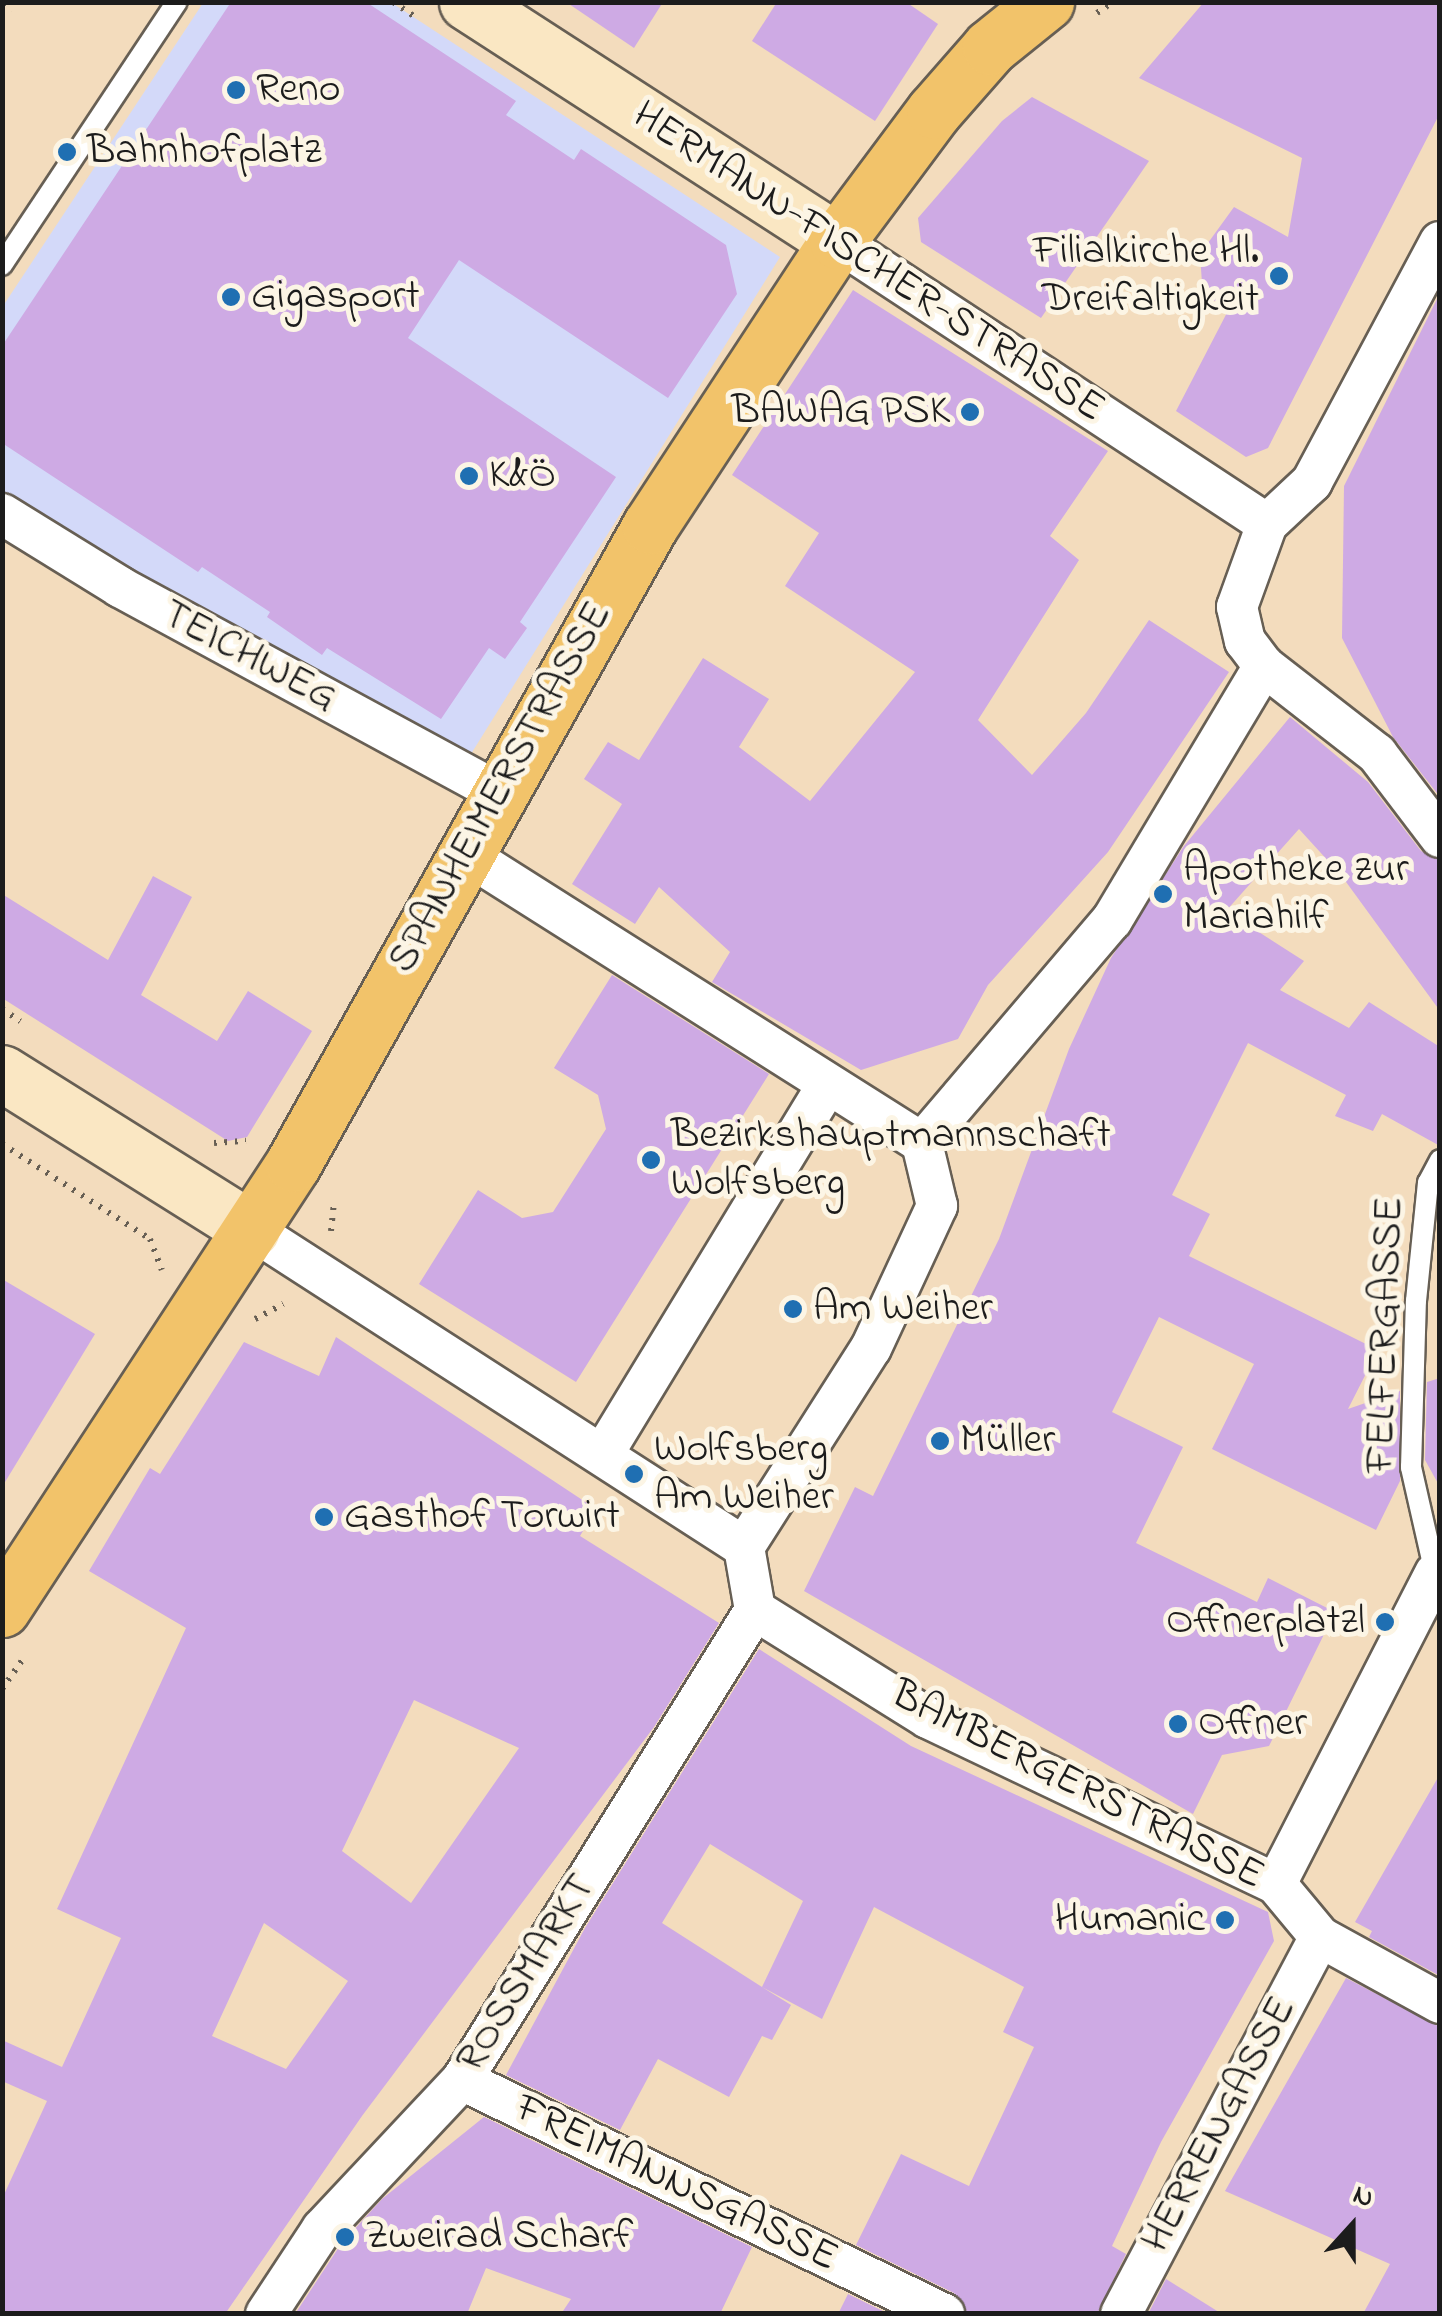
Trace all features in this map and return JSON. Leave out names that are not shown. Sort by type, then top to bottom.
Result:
[{"type":"main road","name":"SPANHEIMERSTRASSE","points":[[2,1609],[252,1230],[618,576],[836,241],[934,111],[990,47],[1046,2]]},
{"type":"street","name":"HERMANN-FISCHER-STRASSE","points":[[468,2],[1267,524]]},
{"type":"street","points":[[1440,242],[1312,482],[1267,524],[1237,607],[1245,641],[1264,666],[1377,754],[1440,838]]},
{"type":"street","name":"TEICHWEG","points":[[2,514],[120,587],[499,793]]},
{"type":"street","points":[[922,1144],[1112,920],[1264,666]]},
{"type":"street","points":[[464,853],[922,1144],[937,1206],[871,1348],[744,1547],[755,1610]]},
{"type":"street","points":[[2,1072],[744,1547]]},
{"type":"street","points":[[603,1454],[826,1084]]},
{"type":"street","points":[[1276,1884],[1436,1573]]},
{"type":"street","name":"BAMBERGERSTRASSE","points":[[755,1610],[928,1718],[1276,1884],[1320,1937],[1440,2003]]},
{"type":"street","name":"ROSSMARKT","points":[[266,2314],[322,2229],[462,2080],[755,1610]]},
{"type":"street","name":"HERRENGASSE","points":[[1120,2314],[1320,1937]]},
{"type":"street","name":"FREIMANNSGASSE","points":[[462,2080],[944,2314]]},
{"type":"lane","points":[[2,265],[177,2]]},
{"type":"lane","name":"FELFERGASSE","points":[[1436,1573],[1411,1467],[1416,1301],[1428,1183],[1440,1160]]},
{"type":"path","points":[[4,4],[12,10]]},
{"type":"path","points":[[2,1144],[150,1238],[163,1273],[152,1290]]},
{"type":"shaded area","points":[[203,3],[392,3],[780,257],[466,762],[3,510],[3,306]]},
{"type":"building","points":[[231,2],[366,2],[516,101],[506,115],[574,160],[581,149],[726,245],[737,294],[668,398],[459,260],[408,338],[616,477],[520,622],[527,628],[505,659],[489,648],[441,719],[327,648],[322,655],[267,617],[270,612],[202,567],[198,572],[2,443],[2,346]]},
{"type":"building","points":[[566,2],[663,2],[634,48]]},
{"type":"building","points":[[777,2],[906,2],[938,24],[875,121],[752,41]]},
{"type":"building","points":[[1204,2],[1440,2],[1440,113],[1268,448],[1246,457],[1176,411],[1231,305],[1203,298],[1200,254],[1234,207],[1288,237],[1302,158],[1139,78]]},
{"type":"building","points":[[1032,97],[1149,161],[1041,318],[921,242],[918,218],[1002,121]]},
{"type":"building","points":[[853,290],[1108,451],[1050,536],[1079,560],[978,720],[1032,775],[1086,713],[1149,620],[1229,672],[1108,852],[988,985],[958,1039],[861,1070],[712,982],[730,952],[659,887],[635,924],[572,884],[622,804],[584,779],[608,742],[639,760],[703,658],[769,699],[739,747],[810,801],[915,672],[785,586],[819,533],[732,475]]},
{"type":"building","points":[[1440,293],[1440,797],[1393,737],[1342,638],[1344,486]]},
{"type":"building","points":[[1290,717],[1368,782],[1421,851],[1440,860],[1440,1011],[1341,875],[1299,829],[1226,911],[1304,961],[1280,990],[1349,1028],[1369,1002],[1440,1047],[1440,1146],[1382,1114],[1373,1131],[1335,1116],[1346,1095],[1248,1043],[1172,1195],[1210,1214],[1189,1256],[1378,1350],[1348,1409],[1400,1391],[1400,1481],[1376,1530],[1212,1449],[1254,1364],[1159,1317],[1112,1412],[1183,1447],[1136,1543],[1257,1602],[1268,1578],[1335,1612],[1269,1746],[1222,1755],[1193,1814],[804,1591],[855,1487],[873,1496],[999,1239],[1069,1049],[1111,958],[1184,846]]},
{"type":"building","points":[[153,876],[192,897],[141,995],[217,1041],[248,991],[312,1031],[247,1137],[228,1141],[2,998],[2,894],[108,960]]},
{"type":"building","name":"Bezirkshauptmannschaft Wolfsberg","points":[[612,975],[769,1074],[576,1382],[419,1284],[478,1190],[522,1218],[553,1212],[606,1129],[598,1095],[554,1068]]},
{"type":"building","points":[[2,1279],[95,1334],[2,1487]]},
{"type":"building","points":[[336,1337],[596,1509],[580,1536],[719,1623],[654,1727],[362,2116],[225,2314],[2,2314],[2,2199],[47,2101],[2,2081],[2,2040],[62,2067],[121,1938],[57,1909],[186,1628],[89,1571],[150,1468],[160,1474],[244,1342],[319,1376]],"holes":[[[414,1700],[519,1748],[411,1903],[342,1851]],[[264,1923],[348,1981],[286,2069],[212,2036]]]},
{"type":"building","points":[[1440,1378],[1440,1487],[1425,1460],[1427,1382]]},
{"type":"building","points":[[759,1649],[911,1746],[1268,1912],[1274,1941],[1161,2142],[1112,2246],[1126,2254],[1097,2314],[968,2314],[954,2293],[856,2245],[901,2154],[969,2186],[1034,2047],[1003,2032],[1024,1987],[874,1907],[822,2019],[762,1987],[791,2005],[772,2040],[762,2036],[729,2097],[658,2059],[620,2130],[506,2075],[585,1928]],"holes":[[[710,1844],[803,1901],[762,1987],[662,1923]]]},
{"type":"building","points":[[1440,1774],[1440,1976],[1369,1937],[1372,1931],[1355,1922]]},
{"type":"building","points":[[1346,1978],[1440,2027],[1440,2314],[1363,2314],[1390,2264],[1225,2191]]},
{"type":"building","points":[[484,2117],[752,2247],[720,2314],[561,2314],[571,2299],[486,2268],[467,2314],[295,2314],[341,2244],[382,2199]]},
{"type":"building","points":[[1166,2279],[1222,2314],[1148,2314]]},
{"type":"building","points":[[848,2294],[889,2314],[838,2314]]},
{"type":"place","name":"Reno","points":[[236,90]]},
{"type":"place","name":"Bahnhofplatz","points":[[67,152]]},
{"type":"place","name":"Filialkirche Hl. Dreifaltigkeit","points":[[1279,276]]},
{"type":"place","name":"Gigasport","points":[[231,297]]},
{"type":"place","name":"BAWAG PSK","points":[[970,412]]},
{"type":"place","name":"K&Ö","points":[[469,476]]},
{"type":"place","name":"Apotheke zur Mariahilf","points":[[1163,894]]},
{"type":"place","name":"Bezirkshauptmannschaft Wolfsberg","points":[[651,1160]]},
{"type":"place","name":"Am Weiher","points":[[793,1309]]},
{"type":"place","name":"Müller","points":[[940,1441]]},
{"type":"place","name":"Wolfsberg Am Weiher","points":[[634,1474]]},
{"type":"place","name":"Gasthof Torwirt","points":[[324,1517]]},
{"type":"place","name":"Offnerplatzl","points":[[1385,1622]]},
{"type":"place","name":"Offner","points":[[1178,1724]]},
{"type":"place","name":"Humanic","points":[[1225,1920]]},
{"type":"place","name":"Zweirad Scharf","points":[[345,2237]]}]
